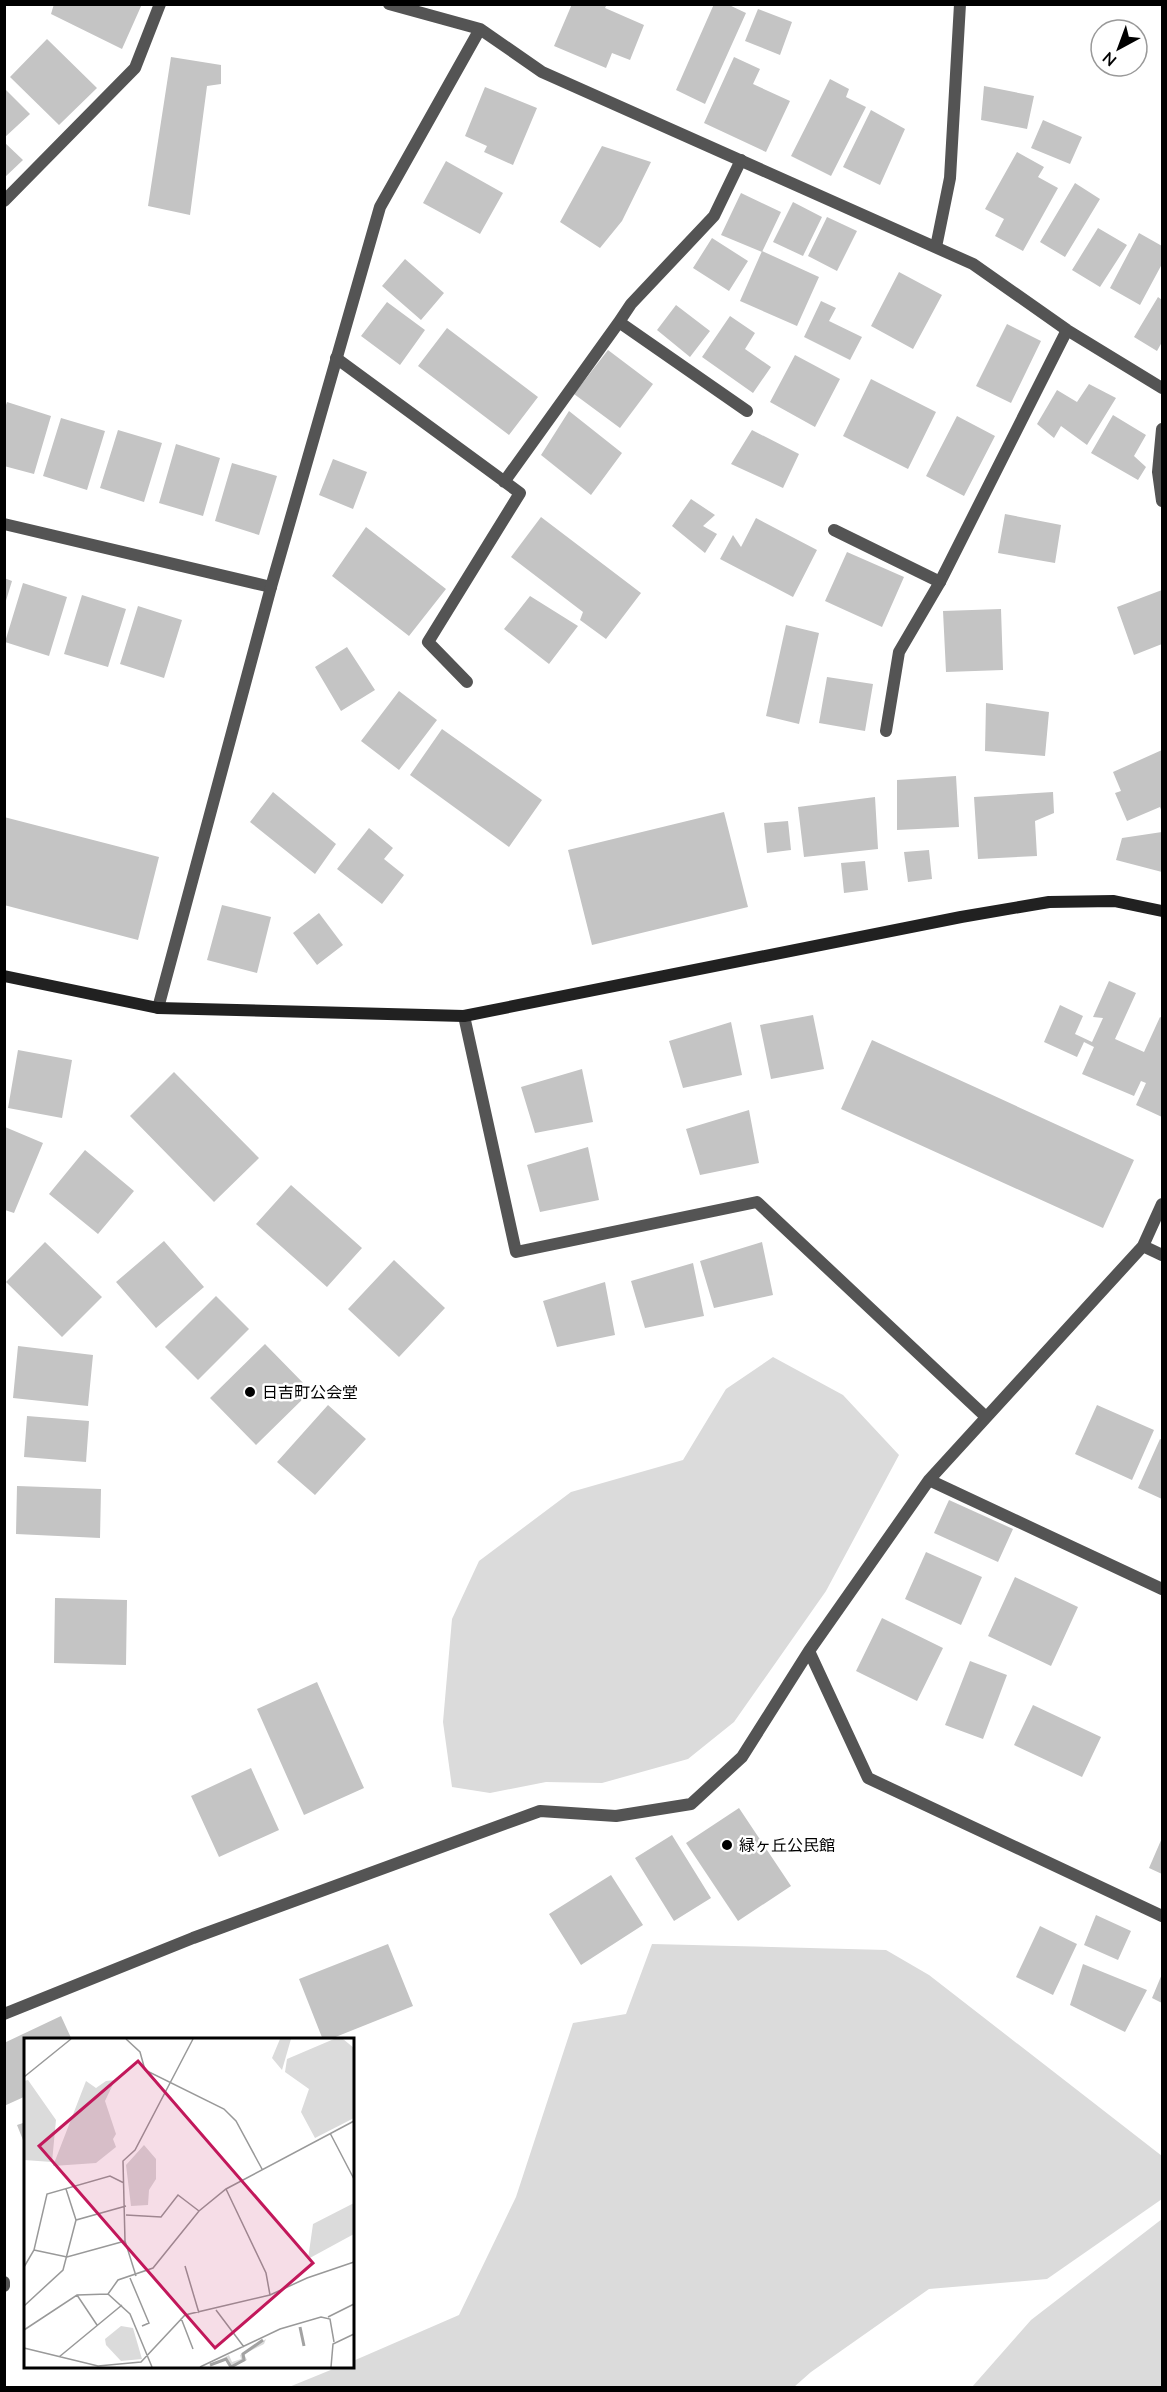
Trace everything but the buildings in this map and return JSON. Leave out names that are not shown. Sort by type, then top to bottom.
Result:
[{"type":"street","points":[[4,201],[135,69],[160,4]]},
{"type":"street","points":[[389,4],[480,29],[542,72],[973,264],[1067,330],[1162,388]]},
{"type":"street","points":[[936,247],[950,178],[960,4]]},
{"type":"street","points":[[158,1008],[272,587],[380,207],[480,29]]},
{"type":"street","points":[[504,482],[631,304],[714,216],[741,160]]},
{"type":"street","points":[[619,322],[747,411]]},
{"type":"street","points":[[886,731],[899,652],[940,582],[1067,330]]},
{"type":"street","points":[[336,358],[520,493],[428,642],[467,682]]},
{"type":"street","points":[[1162,429],[1158,472],[1162,501]]},
{"type":"street","points":[[4,524],[272,587]]},
{"type":"street","points":[[834,530],[940,582]]},
{"type":"street","points":[[4,976],[158,1008],[464,1016],[961,917],[1049,903],[1114,901],[1162,911]]},
{"type":"street","points":[[464,1016],[516,1252],[757,1202],[986,1417]]},
{"type":"street","points":[[4,2014],[193,1938],[540,1810],[616,1816],[691,1804],[742,1757],[809,1651],[929,1480],[1143,1246],[1162,1204]]},
{"type":"street","points":[[1143,1246],[1162,1255]]},
{"type":"street","points":[[929,1480],[1162,1589]]},
{"type":"street","points":[[809,1651],[868,1778],[1162,1916]]},
{"type":"shaded area","points":[[773,1357],[843,1395],[899,1455],[826,1591],[734,1722],[688,1759],[602,1783],[546,1782],[490,1793],[452,1787],[443,1722],[452,1619],[479,1561],[571,1492],[683,1460],[726,1389]]},
{"type":"shaded area","points":[[652,1944],[886,1950],[929,1975],[1162,2156],[1162,2199],[1047,2279],[929,2289],[811,2372],[794,2387],[289,2387],[336,2368],[354,2368],[354,2361],[459,2315],[516,2197],[573,2023],[626,2014]]},
{"type":"shaded area","points":[[1162,2219],[1162,2387],[972,2387],[1031,2320]]},
{"type":"place","name":"日吉町公会堂","points":[[250,1392]]},
{"type":"place","name":"緑ヶ丘公民館","points":[[727,1845]]}]
